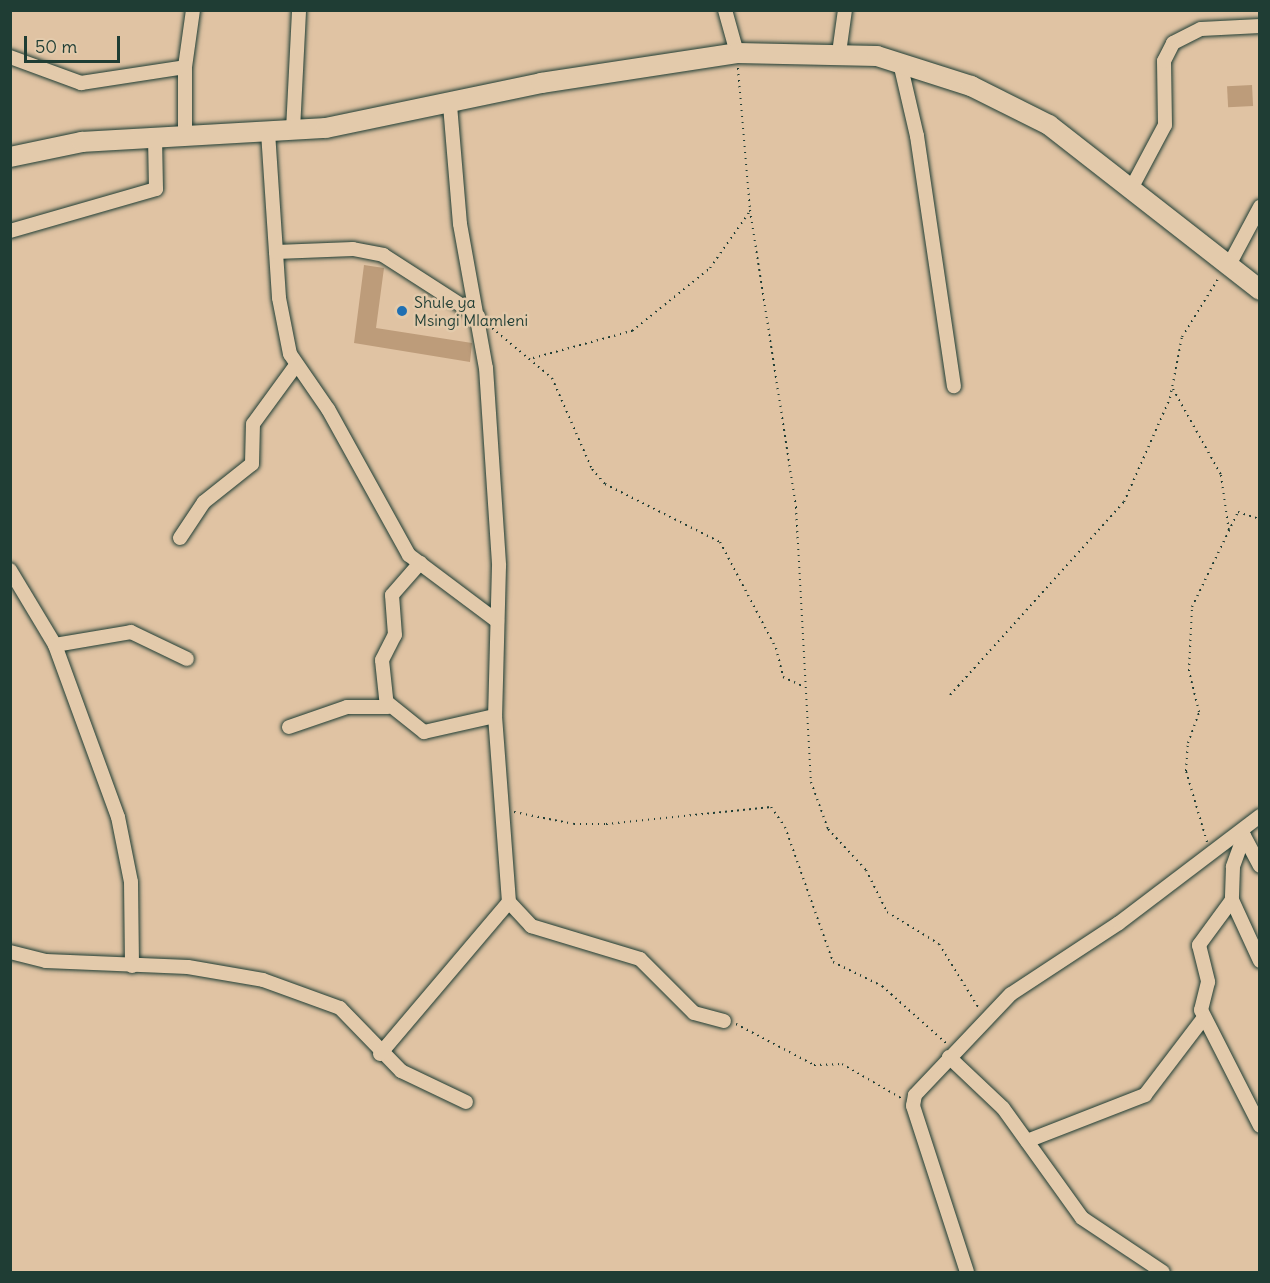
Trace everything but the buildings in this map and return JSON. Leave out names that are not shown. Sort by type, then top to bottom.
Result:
[{"type":"main road","points":[[10,157],[82,142],[185,134],[292,130],[450,105],[541,83],[737,54],[839,53],[900,63],[971,87],[1049,126],[1132,187],[1260,290]]},
{"type":"street","points":[[185,134],[185,67],[193,10]]},
{"type":"street","points":[[292,130],[299,10]]},
{"type":"street","points":[[725,10],[737,54]]},
{"type":"street","points":[[839,53],[845,10]]},
{"type":"street","points":[[1132,187],[1165,125],[1164,61],[1173,43],[1201,29],[1260,26]]},
{"type":"street","points":[[10,57],[81,83],[185,67]]},
{"type":"street","points":[[900,63],[917,136],[954,386]]},
{"type":"street","points":[[450,105],[460,224],[478,316],[499,566],[495,716],[499,809],[509,902],[531,926],[640,959],[694,1013],[724,1021]]},
{"type":"street","points":[[268,132],[281,308],[296,365],[328,409],[397,538],[420,563],[450,580],[497,621]]},
{"type":"street","points":[[10,231],[156,189],[155,137]]},
{"type":"street","points":[[1229,265],[1260,207]]},
{"type":"street","points":[[276,252],[353,249],[383,255],[478,316]]},
{"type":"street","points":[[180,538],[204,502],[252,464],[253,424],[296,365]]},
{"type":"street","points":[[420,563],[392,595],[396,630],[382,665],[389,704],[424,732],[495,716]]},
{"type":"street","points":[[10,570],[56,645],[118,817],[131,882],[132,966]]},
{"type":"street","points":[[56,645],[131,632],[187,659]]},
{"type":"street","points":[[289,727],[347,707],[382,710],[389,704]]},
{"type":"street","points":[[967,1272],[913,1101],[986,1016],[1119,923],[1209,850],[1243,833],[1260,816]]},
{"type":"street","points":[[1243,833],[1260,866]]},
{"type":"street","points":[[1243,833],[1233,867],[1232,900],[1260,961]]},
{"type":"street","points":[[1232,900],[1199,945],[1208,982],[1201,1002],[1203,1019],[1260,1126]]},
{"type":"street","points":[[380,1054],[509,902]]},
{"type":"street","points":[[10,952],[46,961],[200,968],[263,980],[340,1008],[380,1054],[428,1086],[466,1102]]},
{"type":"street","points":[[1027,1141],[1145,1095],[1203,1019]]},
{"type":"street","points":[[952,1054],[1027,1141],[1082,1218],[1163,1272]]},
{"type":"path","points":[[737,54],[750,210],[796,507],[802,686],[812,782],[828,829],[866,870],[887,912],[939,944],[986,1016]]},
{"type":"path","points":[[533,358],[589,346],[646,321],[710,268],[750,210]]},
{"type":"path","points":[[950,695],[1115,516],[1173,389],[1182,337],[1196,307],[1229,265]]},
{"type":"path","points":[[478,316],[533,358],[561,390],[598,477],[657,513],[703,529],[727,550],[776,648],[783,677],[802,686]]},
{"type":"path","points":[[1173,389],[1221,474],[1229,532]]},
{"type":"path","points":[[1209,850],[1186,771],[1188,743],[1200,712],[1188,642],[1198,591],[1229,532],[1242,511],[1260,519]]},
{"type":"path","points":[[499,809],[574,824],[771,807],[785,826],[833,962],[882,986],[952,1054]]},
{"type":"path","points":[[724,1021],[759,1031],[814,1065],[842,1064],[883,1092],[913,1101]]},
{"type":"place","name":"Shule ya Msingi Mlamleni","points":[[402,311]]}]
